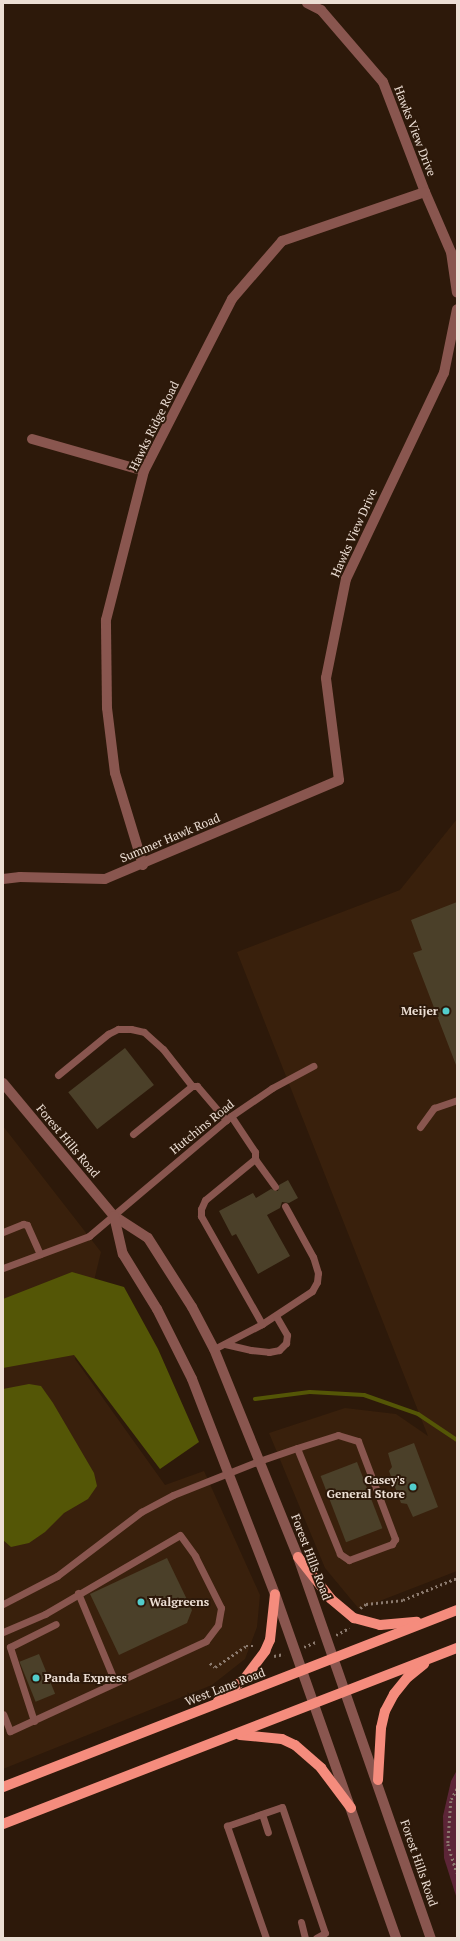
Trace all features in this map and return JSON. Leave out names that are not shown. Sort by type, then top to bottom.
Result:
[{"type":"main road","points":[[298,1557],[331,1599],[343,1610],[364,1623],[404,1624],[438,1618]]},
{"type":"main road","points":[[212,1706],[245,1678],[265,1652],[270,1640],[275,1594]]},
{"type":"main road","name":"West Lane Road","points":[[3,1787],[457,1610]]},
{"type":"main road","points":[[3,1824],[453,1649]]},
{"type":"main road","points":[[378,1780],[381,1728],[394,1694],[408,1677],[423,1664],[453,1649]]},
{"type":"main road","points":[[236,1734],[282,1740],[295,1745],[321,1768],[351,1808]]},
{"type":"street","name":"Hawks View Drive","points":[[308,3],[321,10],[383,82],[425,192],[451,252],[457,293]]},
{"type":"street","name":"Hawks Ridge Road","points":[[143,865],[115,773],[107,708],[106,620],[144,471],[232,299],[282,241],[425,192]]},
{"type":"street","name":"Hawks View Drive","points":[[339,780],[326,678],[346,579],[444,373],[457,309]]},
{"type":"street","points":[[32,439],[144,471]]},
{"type":"street","name":"Summer Hawk Road","points":[[3,879],[20,877],[105,879],[143,865],[339,780]]},
{"type":"street","name":"Forest Hills Road","points":[[3,1083],[114,1216],[148,1238],[192,1307],[214,1349],[298,1557],[378,1780],[431,1938]]},
{"type":"street","name":"Forest Hills Road","points":[[114,1216],[123,1254],[157,1308],[177,1347],[275,1594],[395,1937]]},
{"type":"lane","points":[[58,1076],[108,1034],[118,1029],[131,1029],[144,1032],[163,1049],[192,1086],[197,1086],[229,1118],[255,1152],[255,1159],[275,1187]]},
{"type":"lane","name":"Hutchins Road","points":[[3,1268],[89,1236],[229,1118],[272,1088],[313,1066]]},
{"type":"lane","points":[[134,1134],[192,1086]]},
{"type":"lane","points":[[420,1127],[434,1108],[457,1100]]},
{"type":"lane","points":[[255,1159],[206,1200],[201,1208],[205,1223],[262,1324]]},
{"type":"lane","points":[[214,1349],[276,1316],[312,1291],[318,1273],[313,1257],[285,1206]]},
{"type":"lane","points":[[3,1232],[23,1224],[27,1225],[40,1254]]},
{"type":"lane","points":[[225,1344],[251,1350],[269,1352],[279,1350],[286,1343],[287,1334],[276,1316]]},
{"type":"lane","points":[[3,1604],[57,1576],[141,1512],[173,1495],[259,1461],[297,1448],[338,1435],[358,1441],[395,1538],[392,1544],[349,1560],[340,1554],[297,1448]]},
{"type":"lane","points":[[3,1632],[46,1614],[78,1593],[180,1535],[195,1556],[221,1608],[220,1618],[214,1633],[206,1641],[10,1731],[3,1714]]},
{"type":"lane","points":[[78,1593],[115,1682]]},
{"type":"lane","points":[[34,1721],[10,1647],[56,1624]]},
{"type":"lane","points":[[3,1780],[19,1781]]},
{"type":"lane","points":[[266,1938],[227,1826],[282,1807],[325,1933],[316,1938]]},
{"type":"lane","points":[[262,1814],[268,1832]]},
{"type":"lane","points":[[301,1922],[305,1938]]},
{"type":"path","points":[[358,1612],[366,1604],[403,1600],[457,1578]]},
{"type":"path","points":[[342,1632],[350,1626]]},
{"type":"path","points":[[210,1663],[215,1667],[246,1646],[252,1644],[259,1648]]},
{"type":"path","points":[[274,1656],[277,1657],[287,1653]]},
{"type":"path","points":[[457,1789],[451,1801],[448,1844],[457,1873]]},
{"type":"shaded area","points":[[457,819],[457,1571],[359,1609],[325,1568],[269,1433],[345,1408],[396,1414],[428,1436],[237,952],[400,890]]},
{"type":"shaded area","points":[[3,1126],[101,1252],[75,1359],[165,1485],[204,1471],[260,1595],[257,1627],[245,1659],[212,1685],[3,1769]]},
{"type":"shaded area","points":[[72,1272],[124,1287],[158,1349],[199,1442],[160,1469],[74,1355],[3,1368],[3,1299]]},
{"type":"shaded area","points":[[29,1384],[41,1386],[53,1403],[94,1473],[97,1486],[88,1499],[64,1513],[45,1532],[29,1543],[11,1547],[3,1540],[3,1389]]},
{"type":"shaded area","points":[[457,1770],[457,1899],[444,1858],[443,1816],[451,1781]]},
{"type":"building","name":"Meijer","points":[[457,902],[456,1065],[413,953],[422,950],[411,920]]},
{"type":"building","points":[[125,1048],[154,1085],[97,1129],[68,1092]]},
{"type":"building","points":[[288,1180],[298,1198],[289,1203],[282,1202],[280,1208],[267,1215],[290,1256],[258,1274],[236,1234],[232,1236],[219,1211],[253,1193],[256,1198],[271,1189],[278,1191],[279,1185]]},
{"type":"building","name":"Casey's General Store","points":[[414,1443],[438,1507],[413,1517],[407,1504],[401,1503],[389,1471],[392,1467],[388,1453]]},
{"type":"building","name":"Casey's General Store","points":[[357,1462],[382,1528],[346,1542],[321,1476]]},
{"type":"building","name":"Walgreens","points":[[167,1558],[192,1610],[187,1623],[119,1655],[90,1594]]},
{"type":"building","name":"Panda Express","points":[[39,1654],[55,1694],[36,1702],[20,1662]]},
{"type":"waterway","points":[[255,1399],[310,1392],[364,1395],[418,1414],[457,1440]]},
{"type":"place","name":"Meijer","points":[[446,1011]]},
{"type":"place","name":"Casey's General Store","points":[[413,1487]]},
{"type":"place","name":"Walgreens","points":[[141,1602]]},
{"type":"place","name":"Panda Express","points":[[36,1678]]}]
